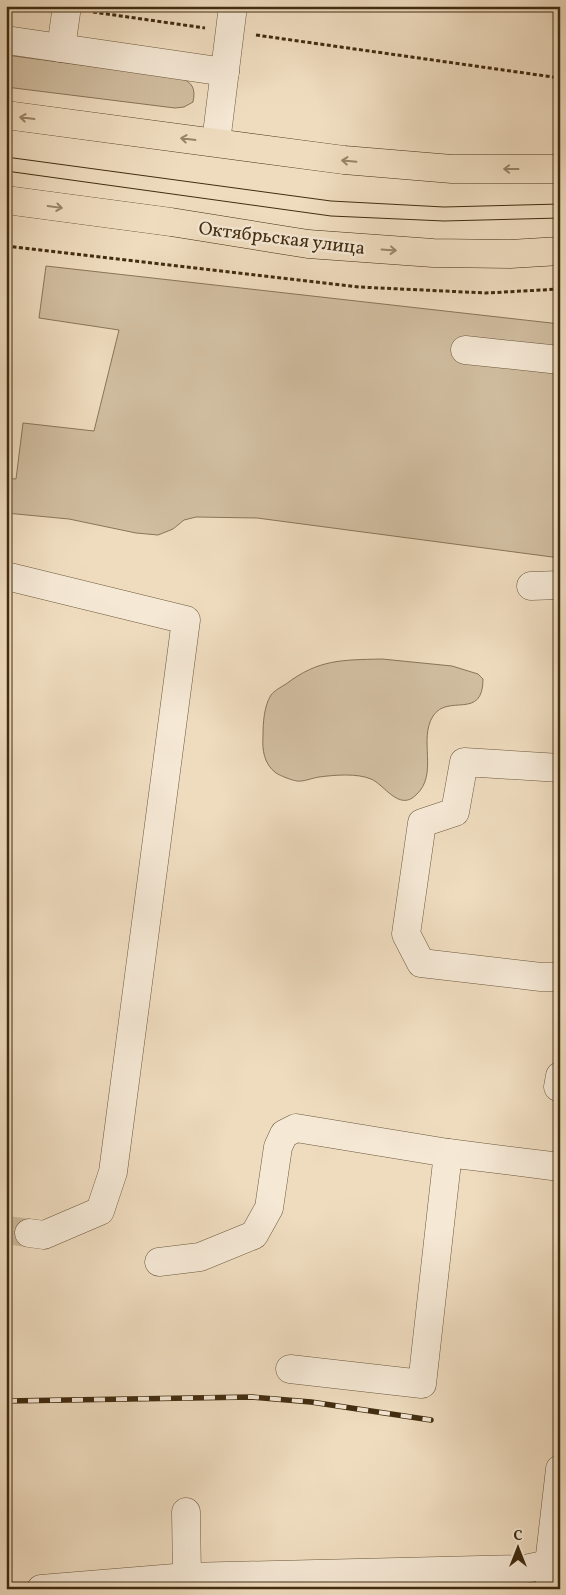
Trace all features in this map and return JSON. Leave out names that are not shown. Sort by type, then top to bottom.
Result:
[{"type":"main road","points":[[6,115],[344,160],[443,168],[560,168]]},
{"type":"main road","name":"Октябрьская улица","points":[[6,200],[171,222],[308,244],[433,253],[510,254],[560,251]]},
{"type":"street","points":[[61,48],[67,7]]},
{"type":"street","points":[[216,142],[232,19]]},
{"type":"street","points":[[6,40],[225,72]]},
{"type":"street","points":[[465,350],[560,360]]},
{"type":"street","points":[[6,576],[186,620],[113,1172],[100,1211],[44,1235],[29,1233]]},
{"type":"street","points":[[531,586],[560,585]]},
{"type":"street","points":[[560,768],[464,762],[455,812],[422,823],[406,934],[421,963],[541,977],[560,977]]},
{"type":"street","points":[[159,1262],[200,1257],[254,1234],[269,1208],[278,1147],[284,1134],[296,1128],[448,1153],[560,1167]]},
{"type":"street","points":[[290,1369],[422,1384],[448,1153]]},
{"type":"street","points":[[41,1589],[187,1577],[525,1569],[553,1573],[560,1469]]},
{"type":"street","points":[[186,1512],[187,1577]]},
{"type":"path","points":[[67,7],[232,19],[560,78]]},
{"type":"path","points":[[6,246],[359,287],[486,292],[560,289]]},
{"type":"shaded area","points":[[6,55],[180,78],[188,81],[192,86],[194,93],[193,102],[184,107],[175,108],[6,87]]},
{"type":"shaded area","points":[[46,266],[560,324],[560,558],[257,518],[196,517],[184,520],[173,529],[158,535],[136,533],[69,519],[6,513],[6,478],[16,479],[23,423],[94,431],[119,330],[39,318]]},
{"type":"shaded area","points":[[382,659],[452,666],[478,674],[483,679],[481,692],[477,699],[464,705],[447,706],[433,716],[427,736],[428,767],[426,777],[423,787],[416,795],[410,799],[398,799],[371,779],[359,776],[331,776],[297,781],[276,773],[266,761],[263,741],[265,709],[272,694],[298,676],[320,665],[331,662]]},
{"type":"tunnel","points":[[6,1230],[29,1233]]},
{"type":"tram line","points":[[6,157],[331,201],[444,207],[560,204]]},
{"type":"tram line","points":[[6,171],[331,216],[444,221],[560,218]]},
{"type":"railway","points":[[6,1401],[252,1397],[311,1402],[431,1420]]}]
